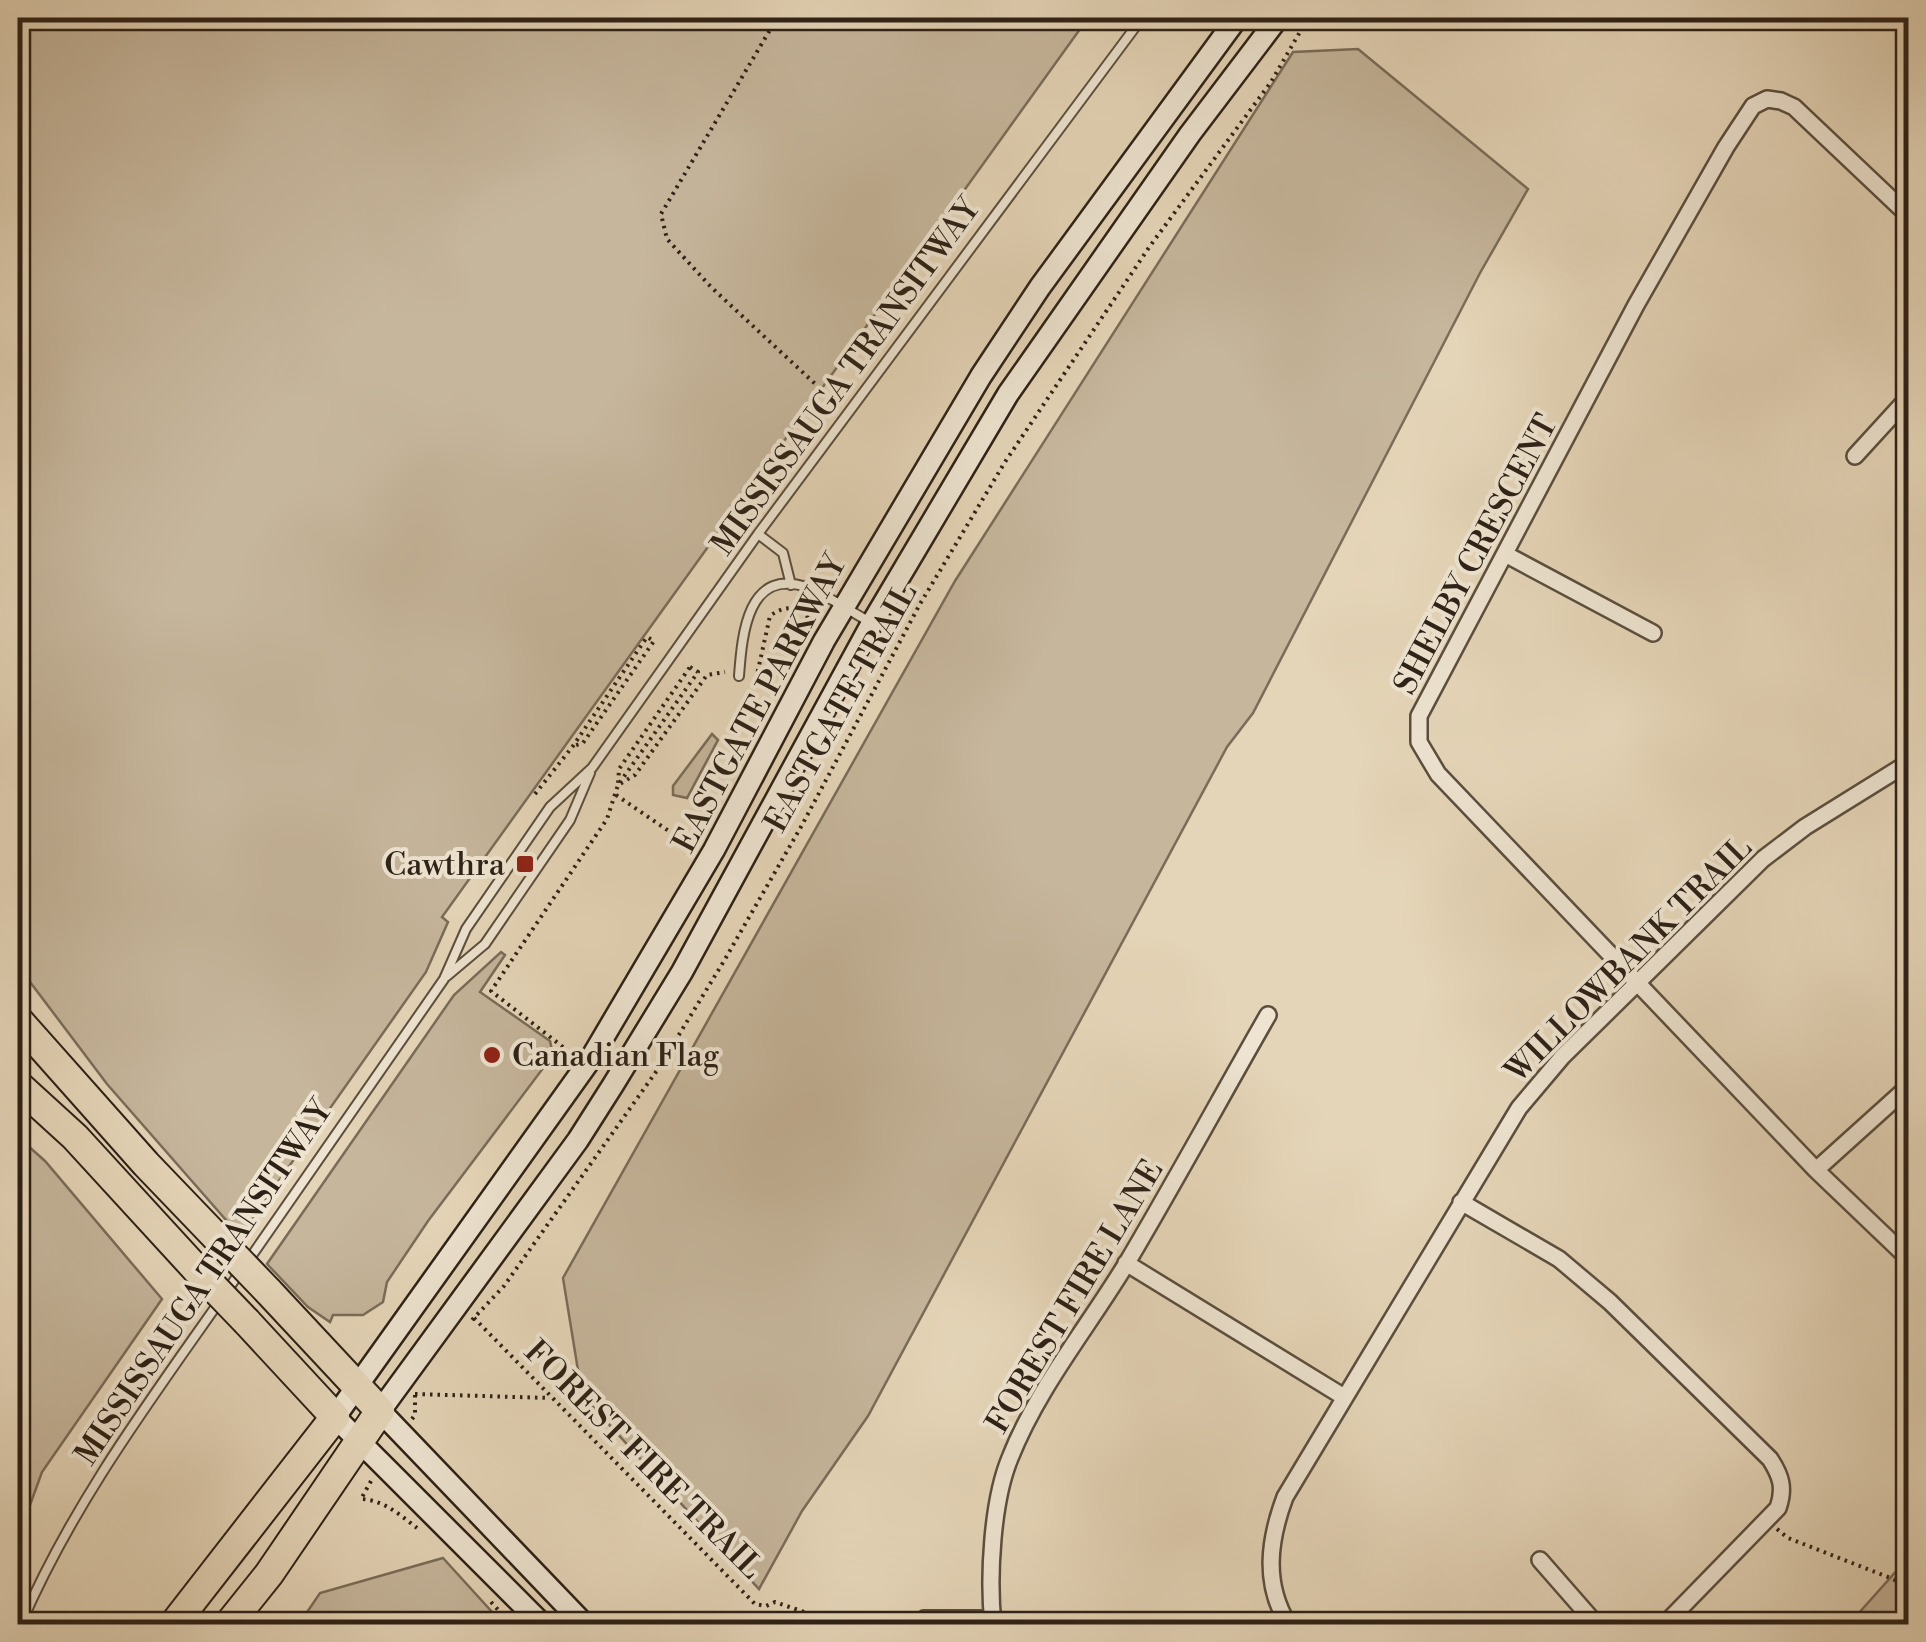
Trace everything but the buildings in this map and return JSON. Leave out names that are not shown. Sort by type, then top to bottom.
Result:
[{"type":"highway","points":[[18,1020],[146,1164],[380,1411],[269,1574],[229,1624]]},
{"type":"highway","points":[[18,1084],[75,1137],[335,1417],[174,1624]]},
{"type":"main road","name":"EASTGATE PARKWAY","points":[[335,1417],[590,1060],[714,850],[843,608],[990,361],[1238,18]]},
{"type":"main road","name":"EASTGATE PARKWAY","points":[[380,1411],[578,1140],[613,1086],[682,972],[872,624],[1008,394],[1190,134],[1278,18]]},
{"type":"main road","points":[[380,1411],[584,1624]]},
{"type":"main road","points":[[335,1417],[542,1624]]},
{"type":"street","name":"SHELBY CRESCENT","points":[[1908,216],[1794,107],[1782,100],[1767,100],[1754,106],[1726,147],[1636,305],[1419,716],[1419,742],[1438,774],[1816,1170],[1908,1258]]},
{"type":"street","points":[[1855,456],[1908,398]]},
{"type":"street","points":[[1505,554],[1653,633]]},
{"type":"street","name":"WILLOWBANK TRAIL","points":[[1344,1397],[1538,1082],[1763,858],[1908,763]]},
{"type":"street","name":"FOREST FIRE LANE","points":[[992,1620],[997,1516],[1008,1462],[1030,1414],[1126,1263],[1268,1015]]},
{"type":"street","points":[[1816,1170],[1908,1086]]},
{"type":"street","points":[[1461,1202],[1559,1259],[1610,1302],[1770,1458],[1780,1476],[1782,1494],[1778,1508],[1665,1624]]},
{"type":"street","points":[[1126,1263],[1344,1397],[1286,1497],[1274,1528],[1270,1555],[1272,1585],[1288,1624]]},
{"type":"street","points":[[1540,1560],[1596,1624]]},
{"type":"lane","name":"MISSISSAUGA TRANSITWAY","points":[[22,1624],[42,1576],[81,1506],[139,1414],[444,979],[466,930],[550,807],[592,768],[758,534],[1142,18]]},
{"type":"lane","points":[[758,534],[783,553],[791,584]]},
{"type":"lane","points":[[740,676],[745,618],[755,601],[772,588],[791,584],[807,587],[872,624]]},
{"type":"lane","name":"MISSISSAUGA TRANSITWAY","points":[[444,979],[485,944],[570,820],[592,768]]},
{"type":"lane","points":[[924,1615],[992,1620]]},
{"type":"path","points":[[777,18],[662,214],[666,239],[710,287],[848,413]]},
{"type":"path","name":"EASTGATE TRAIL","points":[[461,1333],[504,1286],[658,1070],[734,944],[920,604],[1004,462],[1150,246],[1271,82],[1308,18]]},
{"type":"path","points":[[756,680],[770,616],[779,609],[801,610],[813,626],[812,636]]},
{"type":"path","points":[[535,794],[573,746],[647,637],[654,642],[582,743],[573,746]]},
{"type":"path","points":[[564,1047],[491,991],[608,819],[619,769],[690,667],[698,672],[618,784]]},
{"type":"path","points":[[618,784],[636,774],[707,674],[724,672]]},
{"type":"path","points":[[615,794],[682,840]]},
{"type":"path","name":"FOREST FIRE TRAIL","points":[[474,1318],[755,1604],[766,1606],[775,1602],[839,1624],[913,1624]]},
{"type":"path","points":[[415,1415],[415,1394],[426,1379]]},
{"type":"path","points":[[415,1394],[553,1398]]},
{"type":"path","points":[[361,1496],[394,1510],[418,1529]]},
{"type":"path","points":[[1766,1521],[1788,1538],[1908,1588]]},
{"type":"path","points":[[480,1590],[511,1624]]},
{"type":"shaded area","points":[[18,18],[1088,18],[442,917],[448,922],[426,972],[240,1236],[107,1084],[18,966]]},
{"type":"shaded area","points":[[1358,49],[1528,189],[1480,273],[1253,713],[1227,747],[868,1416],[802,1511],[759,1589],[582,1395],[563,1278],[955,581],[1293,52]]},
{"type":"shaded area","points":[[712,734],[718,740],[687,798],[673,795],[673,786]]},
{"type":"shaded area","points":[[501,952],[505,955],[480,992],[550,1041],[553,1055],[428,1221],[387,1282],[383,1302],[363,1315],[333,1315],[330,1322],[308,1307],[267,1264],[454,995]]},
{"type":"shaded area","points":[[18,1137],[45,1161],[162,1299],[42,1472],[18,1538]]},
{"type":"shaded area","points":[[443,1558],[503,1624],[299,1624],[320,1593]]},
{"type":"shaded area","points":[[1908,1558],[1908,1624],[1849,1624]]},
{"type":"place","name":"Cawthra","points":[[525,864]]},
{"type":"place","name":"Canadian Flag","points":[[492,1055]]}]
